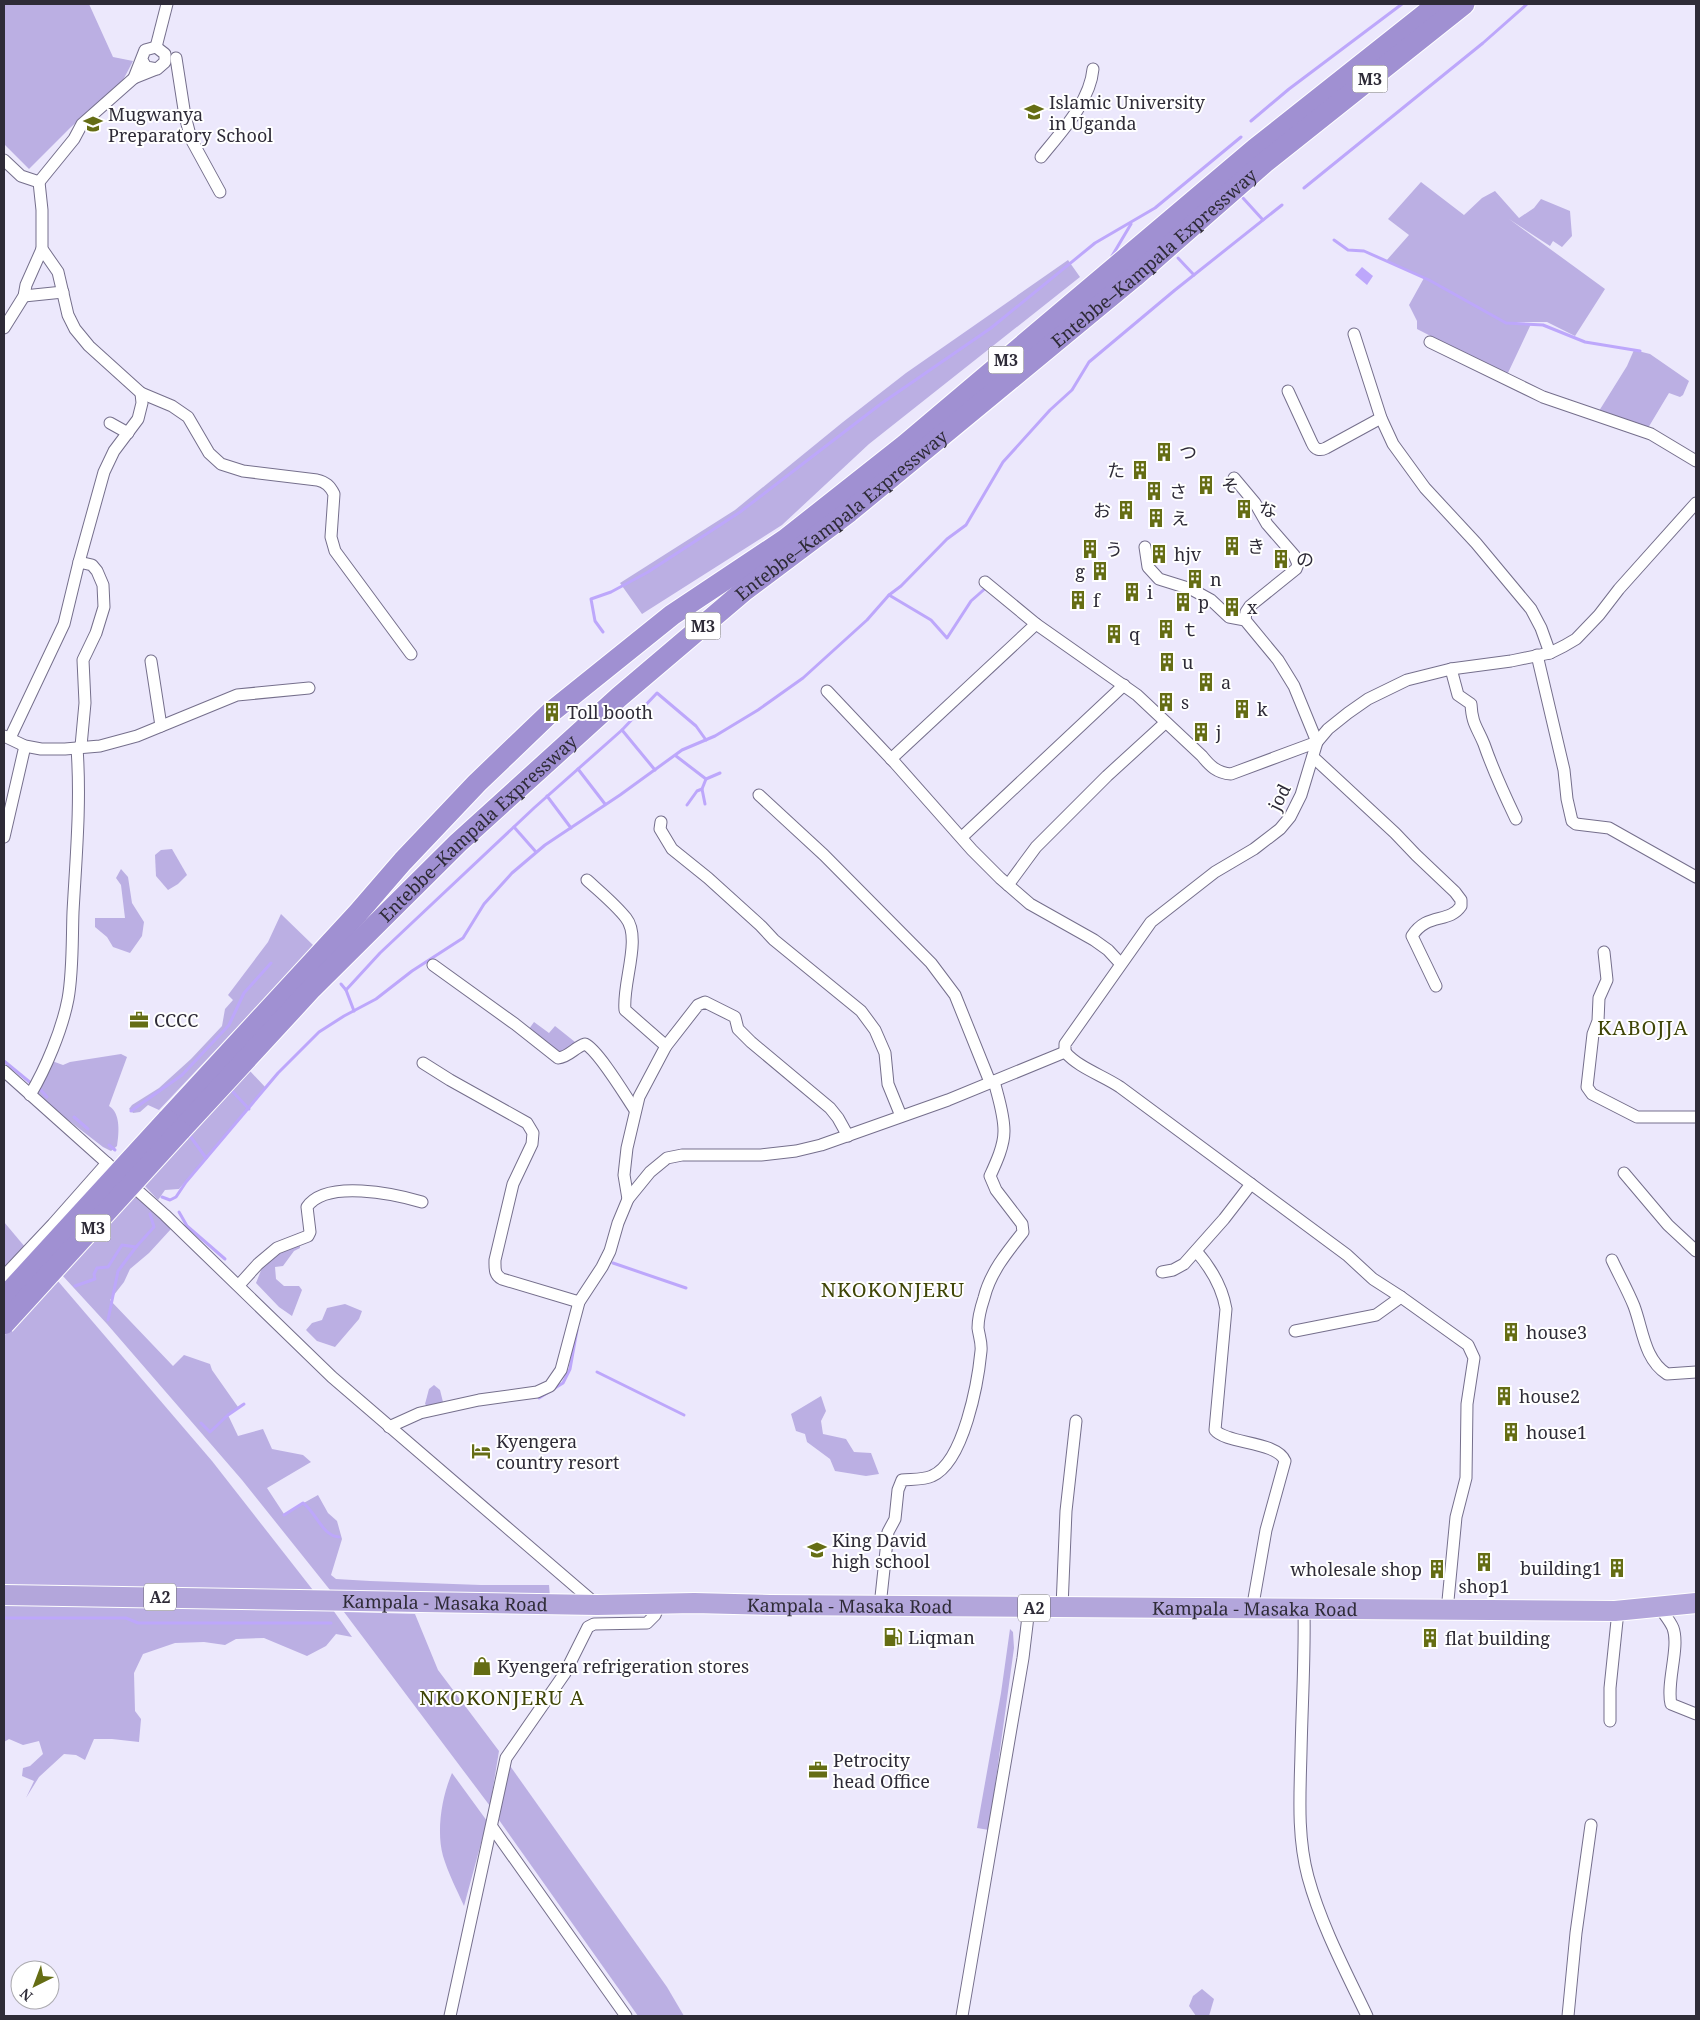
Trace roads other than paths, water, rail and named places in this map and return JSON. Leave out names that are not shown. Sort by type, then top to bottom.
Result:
[{"type":"highway","name":"Entebbe–Kampala Expressway","points":[[4,1324],[173,1125],[403,861],[477,782],[550,713],[672,615],[786,539],[905,444],[1265,152],[1438,4]]},
{"type":"highway","name":"Entebbe–Kampala Expressway","points":[[4,1298],[173,1125],[458,843],[619,698],[745,590],[849,512],[1134,277],[1265,152],[1464,4]]},
{"type":"highway","name":"Kampala - Masaka Road","points":[[4,1594],[298,1599],[345,1602],[597,1605],[660,1603],[1252,1610],[1618,1611],[1696,1603]]},
{"type":"street","points":[[156,47],[167,4]]},
{"type":"street","points":[[4,328],[24,296],[26,285],[42,249],[42,210],[39,182],[74,139],[82,124],[134,78],[163,65],[165,59],[163,51],[156,47],[146,50],[134,78]]},
{"type":"street","points":[[176,58],[185,116],[192,140],[220,192]]},
{"type":"street","points":[[142,60],[146,67],[154,70]]},
{"type":"street","points":[[1041,157],[1076,111],[1092,79],[1093,69]]},
{"type":"street","points":[[4,160],[21,176],[39,182]]},
{"type":"street","points":[[42,249],[58,272],[68,315],[75,329],[89,346],[108,366],[141,393],[172,406],[188,417],[209,453],[221,464],[243,471],[317,480],[325,482],[330,487],[334,494],[331,537],[336,551],[411,654]]},
{"type":"street","points":[[24,296],[63,292]]},
{"type":"street","points":[[1354,334],[1381,418],[1393,444],[1425,488],[1476,543],[1531,609],[1541,628],[1550,653]]},
{"type":"street","points":[[1430,342],[1440,345],[1543,396],[1650,434],[1696,461]]},
{"type":"street","points":[[1288,391],[1314,447],[1317,449],[1326,448],[1381,418]]},
{"type":"street","points":[[141,393],[142,403],[138,419],[114,451],[106,467],[79,562],[64,624],[7,737],[25,746],[41,749],[100,746],[161,726],[237,695],[309,688]]},
{"type":"street","points":[[110,423],[128,433]]},
{"type":"street","points":[[1234,478],[1255,502],[1267,524],[1294,555],[1298,564],[1296,569],[1250,606],[1246,612],[1245,620]]},
{"type":"street","points":[[985,582],[1036,624],[1124,685],[1202,756],[1210,766],[1225,774],[1240,771],[1318,742],[1337,721],[1368,699],[1394,685],[1419,676],[1451,669],[1511,661],[1550,653],[1570,642],[1585,630],[1696,503]]},
{"type":"street","points":[[1145,547],[1148,567],[1159,579],[1191,589],[1211,600],[1229,617],[1245,620],[1278,660],[1294,686],[1318,742]]},
{"type":"street","points":[[30,1095],[40,1077],[58,1033],[68,997],[79,833],[79,747],[85,703],[83,660],[96,633],[104,607],[103,585],[97,571],[92,565],[79,562]]},
{"type":"street","points":[[891,759],[1036,624]]},
{"type":"street","points":[[1537,655],[1564,770],[1567,799],[1572,821],[1576,824],[1609,828],[1696,877]]},
{"type":"street","points":[[151,661],[161,726]]},
{"type":"street","points":[[1451,669],[1458,695],[1471,704],[1472,721],[1480,736],[1495,776],[1516,819]]},
{"type":"street","points":[[962,837],[1124,685]]},
{"type":"street","points":[[827,691],[972,850],[1008,885],[1030,904],[1101,945],[1120,963]]},
{"type":"street","points":[[1008,885],[1036,847],[1107,776],[1165,723]]},
{"type":"street","name":"jod","points":[[1065,1052],[1065,1044],[1120,963],[1151,922],[1215,872],[1254,849],[1280,830],[1290,817],[1301,795],[1318,742]]},
{"type":"street","points":[[4,837],[25,746]]},
{"type":"street","points":[[1314,757],[1395,833],[1461,900],[1461,906],[1453,915],[1437,918],[1419,926],[1412,936],[1436,986]]},
{"type":"street","points":[[759,795],[824,855],[931,963],[955,995],[1001,1106],[1004,1132],[999,1154],[990,1176],[996,1190],[1022,1224],[1023,1232],[1003,1256],[984,1296],[978,1326],[981,1348],[970,1416],[954,1452],[943,1468],[932,1477],[902,1480],[898,1490],[895,1519],[888,1532],[876,1606]]},
{"type":"street","points":[[662,822],[660,829],[672,849],[708,878],[774,940],[861,1011],[875,1030],[885,1053],[888,1084],[901,1116]]},
{"type":"street","points":[[587,880],[626,918],[631,927],[632,942],[624,999],[625,1010],[666,1046]]},
{"type":"street","points":[[1604,952],[1607,980],[1599,998],[1598,1021],[1593,1034],[1587,1087],[1592,1094],[1637,1117],[1696,1117]]},
{"type":"street","points":[[433,965],[515,1024],[558,1058],[565,1057],[580,1045],[585,1044],[589,1046],[602,1060],[635,1110]]},
{"type":"street","points":[[628,1199],[624,1175],[639,1097],[666,1046],[698,1005],[706,1002],[732,1014],[735,1017],[738,1029],[751,1042],[830,1108],[848,1136]]},
{"type":"street","points":[[389,1427],[420,1413],[477,1400],[537,1392],[550,1386],[561,1370],[579,1302],[610,1252],[618,1223],[628,1199],[650,1172],[667,1158],[682,1154],[761,1155],[796,1152],[848,1136],[948,1100],[1065,1052],[1072,1060],[1104,1076],[1347,1255],[1373,1279],[1468,1345],[1474,1358],[1467,1404],[1466,1478],[1455,1525],[1446,1611]]},
{"type":"street","points":[[424,1063],[527,1123],[531,1128],[533,1132],[532,1144],[513,1184],[495,1260],[495,1272],[502,1279],[579,1302]]},
{"type":"street","points":[[4,1071],[108,1163],[239,1285],[308,1355],[597,1605]]},
{"type":"street","points":[[4,1276],[108,1163]]},
{"type":"street","points":[[1624,1173],[1668,1225],[1696,1250]]},
{"type":"street","points":[[1162,1272],[1179,1267],[1196,1250],[1251,1184]]},
{"type":"street","points":[[239,1285],[258,1264],[277,1248],[308,1236],[310,1232],[308,1206],[313,1200],[343,1189],[404,1196],[422,1202]]},
{"type":"street","points":[[1196,1250],[1216,1276],[1226,1309],[1215,1430],[1223,1436],[1251,1442],[1279,1454],[1285,1461],[1266,1530],[1252,1610]]},
{"type":"street","points":[[1612,1260],[1634,1306],[1645,1344],[1659,1369],[1667,1374],[1696,1372]]},
{"type":"street","points":[[1295,1331],[1376,1315],[1401,1297]]},
{"type":"street","points":[[876,1606],[882,1532],[889,1525],[895,1481],[899,1477],[931,1473],[953,1446],[964,1411]]},
{"type":"street","points":[[1062,1607],[1066,1510],[1076,1421]]},
{"type":"street","points":[[450,2016],[506,1758],[565,1673],[588,1627],[594,1624],[647,1623],[655,1615],[660,1603]]},
{"type":"street","points":[[962,2016],[1021,1667],[1029,1608]]},
{"type":"street","points":[[1660,1608],[1673,1629],[1670,1696],[1672,1704],[1696,1714]]},
{"type":"street","points":[[1304,1609],[1305,1664],[1301,1716],[1300,1826],[1308,1876],[1336,1952],[1367,2016]]},
{"type":"street","points":[[1610,1721],[1610,1688],[1618,1611]]},
{"type":"street","points":[[1568,2016],[1576,1933],[1591,1825]]},
{"type":"street","points":[[492,1827],[626,2016]]},
{"type":"waterway","points":[[1251,121],[1289,89],[1402,4]]},
{"type":"waterway","points":[[1304,188],[1483,43],[1527,4]]},
{"type":"waterway","points":[[603,632],[595,621],[591,599],[611,592],[648,572],[740,512],[882,403],[991,328],[1095,243],[1155,208],[1241,137]]},
{"type":"waterway","points":[[1243,198],[1263,220]]},
{"type":"waterway","points":[[162,1197],[170,1200],[176,1197],[186,1182],[278,1073],[319,1032],[376,999],[412,971],[463,938],[484,904],[512,873],[545,845],[620,795],[682,750],[715,736],[758,710],[803,678],[867,620],[889,595],[901,586],[947,539],[966,525],[1003,462],[1050,410],[1072,390],[1089,362],[1175,290],[1282,205]]},
{"type":"waterway","points":[[1112,256],[1131,224]]},
{"type":"waterway","points":[[1334,240],[1348,250],[1364,251],[1429,280],[1506,323],[1543,325],[1585,342],[1640,351]]},
{"type":"waterway","points":[[1178,258],[1194,275]]},
{"type":"waterway","points":[[889,595],[931,620],[947,638],[971,601],[988,586]]},
{"type":"waterway","points":[[346,990],[380,953],[534,808],[622,730],[657,693],[696,726],[706,740]]},
{"type":"waterway","points":[[622,730],[655,770]]},
{"type":"waterway","points":[[676,756],[706,779],[702,789],[697,791],[687,805]]},
{"type":"waterway","points":[[578,769],[605,804]]},
{"type":"waterway","points":[[706,779],[720,773]]},
{"type":"waterway","points":[[702,789],[705,804]]},
{"type":"waterway","points":[[547,796],[571,828]]},
{"type":"waterway","points":[[514,827],[536,852]]},
{"type":"waterway","points":[[131,1111],[182,1075],[229,1025],[244,993],[271,963]]},
{"type":"waterway","points":[[341,984],[346,990],[354,1011]]},
{"type":"waterway","points":[[4,1061],[32,1084]]},
{"type":"waterway","points":[[40,1089],[47,1097]]},
{"type":"waterway","points":[[233,1092],[249,1109]]},
{"type":"waterway","points":[[74,1117],[88,1129]]},
{"type":"waterway","points":[[190,1136],[206,1158]]},
{"type":"waterway","points":[[109,1145],[115,1150]]},
{"type":"waterway","points":[[179,1212],[187,1226],[225,1259]]},
{"type":"waterway","points":[[108,1320],[118,1271],[154,1227],[150,1214]]},
{"type":"waterway","points":[[75,1286],[95,1279],[94,1274],[97,1268],[108,1267],[122,1245],[136,1247]]},
{"type":"waterway","points":[[613,1263],[686,1288]]},
{"type":"waterway","points":[[539,1398],[563,1383],[570,1369],[577,1330]]},
{"type":"waterway","points":[[597,1372],[684,1415]]},
{"type":"waterway","points":[[201,1423],[210,1432],[228,1415],[244,1404]]},
{"type":"waterway","points":[[284,1515],[303,1503],[328,1533],[339,1537]]},
{"type":"waterway","points":[[4,1618],[126,1618],[138,1623],[331,1623]]},
{"type":"place","name":"Islamic University in Uganda","points":[[1034,112]]},
{"type":"place","name":"Mugwanya Preparatory School","points":[[93,124]]},
{"type":"place","name":"つ","points":[[1164,452]]},
{"type":"place","name":"た","points":[[1140,470]]},
{"type":"place","name":"そ","points":[[1206,485]]},
{"type":"place","name":"さ","points":[[1154,491]]},
{"type":"place","name":"な","points":[[1244,509]]},
{"type":"place","name":"お","points":[[1126,510]]},
{"type":"place","name":"え","points":[[1156,518]]},
{"type":"place","name":"き","points":[[1232,546]]},
{"type":"place","name":"う","points":[[1090,549]]},
{"type":"place","name":"hjv","points":[[1159,554]]},
{"type":"place","name":"の","points":[[1281,559]]},
{"type":"place","name":"g","points":[[1100,571]]},
{"type":"place","name":"n","points":[[1195,579]]},
{"type":"place","name":"i","points":[[1132,592]]},
{"type":"place","name":"f","points":[[1078,600]]},
{"type":"place","name":"p","points":[[1183,602]]},
{"type":"place","name":"x","points":[[1232,607]]},
{"type":"place","name":"ｔ","points":[[1166,629]]},
{"type":"place","name":"q","points":[[1114,634]]},
{"type":"place","name":"u","points":[[1167,662]]},
{"type":"place","name":"a","points":[[1206,682]]},
{"type":"place","name":"s","points":[[1166,702]]},
{"type":"place","name":"k","points":[[1242,709]]},
{"type":"place","name":"Toll booth","points":[[552,712]]},
{"type":"place","name":"j","points":[[1201,732]]},
{"type":"place","name":"CCCC","points":[[139,1020]]},
{"type":"place","name":"house3","points":[[1511,1332]]},
{"type":"place","name":"house2","points":[[1504,1396]]},
{"type":"place","name":"house1","points":[[1511,1432]]},
{"type":"place","name":"Kyengera country resort","points":[[481,1451]]},
{"type":"place","name":"King David high school","points":[[817,1550]]},
{"type":"place","name":"shop1","points":[[1484,1562]]},
{"type":"place","name":"building1","points":[[1617,1568]]},
{"type":"place","name":"wholesale shop","points":[[1437,1569]]},
{"type":"place","name":"Liqman","points":[[893,1637]]},
{"type":"place","name":"flat building","points":[[1430,1638]]},
{"type":"place","name":"Kyengera refrigeration stores","points":[[482,1666]]},
{"type":"place","name":"Petrocity head Office","points":[[818,1770]]},
{"type":"district","name":"KABOJJA","points":[[1643,1027]]},
{"type":"district","name":"NKOKONJERU","points":[[893,1289]]},
{"type":"district","name":"NKOKONJERU A","points":[[502,1697]]}]
